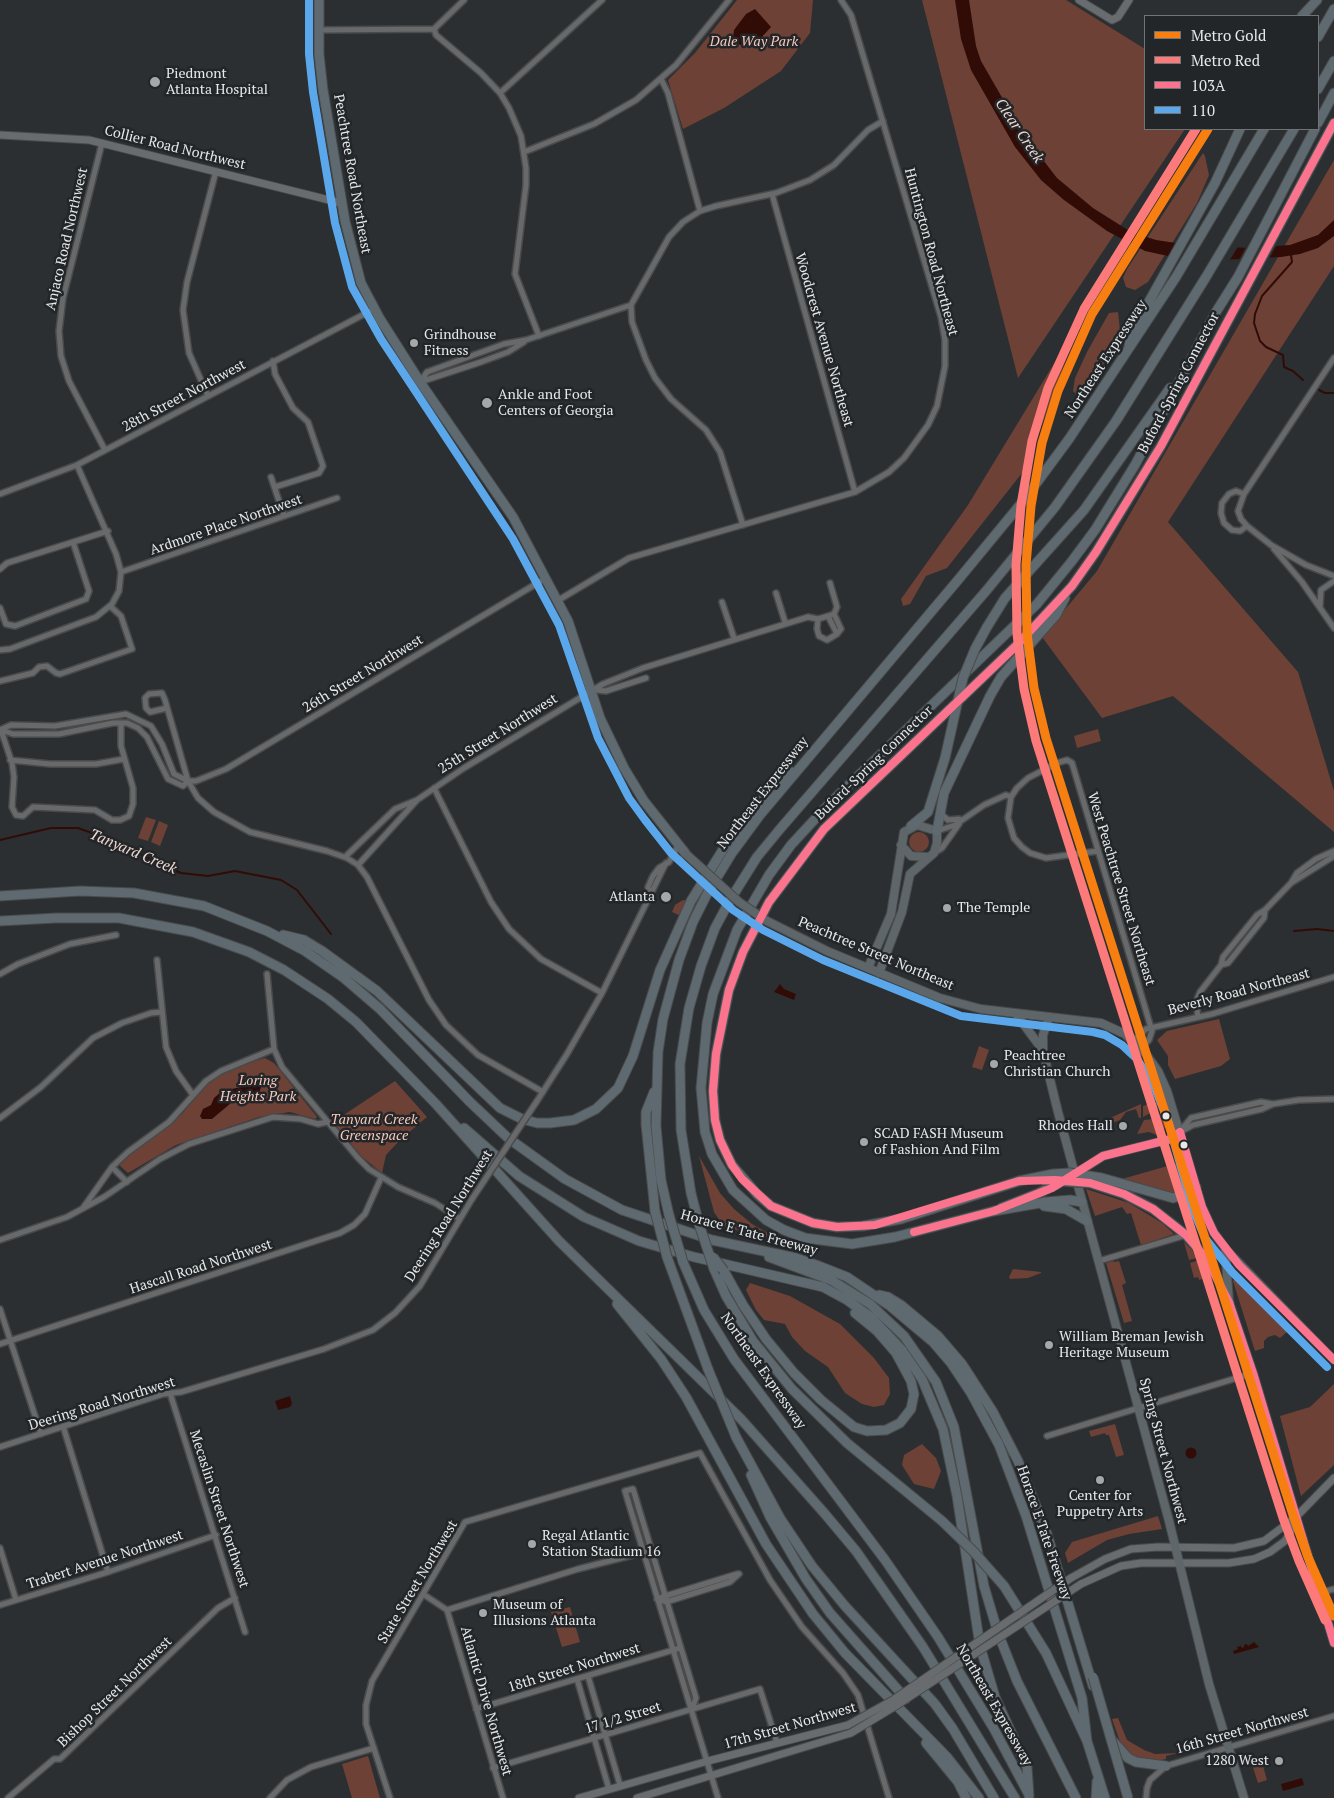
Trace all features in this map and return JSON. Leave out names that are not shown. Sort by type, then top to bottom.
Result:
[{"type":"highway","name":"Peachtree Road Northeast","points":[[320,0],[319,30],[322,90],[352,258],[361,283],[374,309],[420,382],[501,500]]},
{"type":"highway","points":[[1303,15],[1317,0]]},
{"type":"highway","points":[[1319,35],[1334,9]]},
{"type":"highway","points":[[1319,87],[1334,61]]},
{"type":"highway","points":[[1319,122],[1334,93]]},
{"type":"highway","name":"Buford-Spring Connector","points":[[1228,1302],[1222,1286],[1206,1258],[1186,1235],[1126,1190],[1079,1182],[1019,1181],[901,1219],[863,1226],[824,1226],[791,1216],[771,1206],[752,1189],[732,1165],[720,1140],[713,1101],[716,1054],[729,990],[743,952],[769,902],[802,855],[824,829],[1019,643],[1072,586],[1128,504],[1334,123]]},
{"type":"highway","points":[[1128,350],[1131,334],[1199,214],[1240,130]]},
{"type":"highway","name":"Northeast Expressway","points":[[1030,1797],[994,1729],[938,1637],[885,1560],[734,1359],[704,1310],[684,1262],[660,1180],[656,1126],[658,1052],[665,1010],[679,960],[693,922],[732,852],[799,768],[900,651],[1024,500],[1070,439],[1176,277],[1263,130]]},
{"type":"highway","name":"Northeast Expressway","points":[[1087,1741],[1046,1653],[1004,1586],[973,1551],[942,1521],[847,1443],[792,1389],[765,1357],[745,1329],[714,1269],[691,1193],[681,1130],[680,1064],[689,1008],[701,966],[715,928],[757,857],[980,598],[1054,506],[1116,420],[1206,278],[1242,214],[1293,130]]},
{"type":"highway","name":"Buford-Spring Connector","points":[[994,1211],[895,1237],[852,1244],[805,1238],[766,1220],[733,1190],[722,1174],[705,1132],[701,1088],[707,1023],[713,994],[737,930],[769,875],[791,844],[828,805],[1015,626],[1072,562],[1104,516],[1134,465],[1267,224],[1314,130]]},
{"type":"highway","points":[[911,826],[928,812],[944,758],[963,678],[987,627],[1005,598],[1084,510],[1111,474],[1204,336]]},
{"type":"highway","name":"Peachtree Street Northeast","points":[[501,500],[513,517],[557,601],[577,645],[594,690],[607,734],[624,768],[644,802],[686,854]]},
{"type":"highway","points":[[937,831],[939,812],[957,764],[990,696],[1001,677],[1056,615],[1072,586]]},
{"type":"highway","points":[[267,931],[304,940],[355,974],[401,1013],[500,1108],[522,1119],[537,1123],[550,1124],[574,1120],[591,1112],[606,1101],[625,1075],[660,970],[692,901],[715,861],[776,782],[799,768]]},
{"type":"highway","name":"Horace E Tate Freeway","points":[[0,896],[80,890],[134,893],[204,906],[267,931],[325,964],[380,1008],[481,1113],[508,1138],[545,1166],[577,1186],[622,1210],[712,1240],[796,1258],[819,1266],[847,1277],[874,1294],[912,1324],[951,1362],[971,1393],[999,1446],[1026,1516],[1082,1698],[1087,1741]]},
{"type":"highway","points":[[0,921],[86,917],[143,921],[193,932],[249,952],[306,983],[342,1010],[384,1048],[521,1201],[590,1272],[741,1419],[856,1551],[923,1647],[1015,1798]]},
{"type":"highway","points":[[656,1087],[646,1112],[646,1125],[655,1210],[667,1258],[708,1369],[758,1493],[782,1542],[822,1603],[852,1639],[905,1696]]},
{"type":"highway","points":[[435,1103],[519,1176],[584,1217],[639,1241],[694,1258],[762,1272],[823,1288],[854,1305],[893,1339],[922,1380],[938,1411],[950,1455],[976,1627],[984,1662],[995,1697],[1027,1767],[1030,1797]]},
{"type":"highway","points":[[994,1211],[1039,1193],[1074,1174]]},
{"type":"highway","points":[[1126,1190],[1172,1198],[1186,1194],[1196,1186]]},
{"type":"highway","points":[[994,1211],[1046,1202],[1070,1200],[1082,1202]]},
{"type":"highway","points":[[1029,1206],[1066,1209],[1087,1221]]},
{"type":"highway","points":[[712,1240],[787,1263],[831,1280],[870,1304],[888,1320],[921,1358],[942,1396],[954,1427],[984,1586],[998,1633],[1017,1681],[1076,1798]]},
{"type":"highway","points":[[709,1253],[724,1271],[743,1305],[766,1339],[794,1373],[831,1409],[854,1427],[867,1431],[886,1430],[900,1422],[907,1415],[913,1401],[911,1381],[900,1358],[877,1331],[849,1308],[824,1293],[803,1284],[762,1272]]},
{"type":"highway","points":[[590,1272],[635,1326],[675,1380],[712,1443],[766,1544],[826,1632],[953,1764],[979,1798]]},
{"type":"highway","points":[[874,1294],[888,1297],[901,1305],[938,1336],[962,1364],[993,1412],[1020,1468],[1047,1534],[1129,1798]]},
{"type":"highway","points":[[736,1438],[780,1518],[812,1566],[935,1704],[971,1758],[994,1798]]},
{"type":"highway","points":[[1061,1584],[1073,1607],[1129,1798]]},
{"type":"highway","points":[[906,1717],[958,1782],[966,1798]]},
{"type":"highway","points":[[1108,1735],[1128,1758],[1136,1762],[1166,1766]]},
{"type":"highway","points":[[1087,1741],[1105,1798]]},
{"type":"highway","points":[[971,1758],[989,1798]]},
{"type":"highway","points":[[1096,1798],[1097,1773]]},
{"type":"main road","points":[[1079,0],[1112,20],[1118,17],[1129,0]]},
{"type":"main road","name":"Collier Road Northwest","points":[[0,135],[76,139],[102,143],[341,203]]},
{"type":"main road","points":[[868,968],[891,914],[904,832],[911,826],[921,825],[937,831],[937,843],[930,856],[910,874],[902,912],[879,973]]},
{"type":"main road","points":[[901,845],[910,856],[920,858],[930,856]]},
{"type":"main road","name":"Peachtree Street Northeast","points":[[686,854],[739,902],[767,921],[829,952],[879,973],[964,1006],[1109,1026],[1133,1041],[1141,1048],[1163,1082],[1207,1221],[1224,1248]]},
{"type":"main road","name":"Spring Street Northwest","points":[[1016,1014],[1043,1051]]},
{"type":"main road","name":"Spring Street Northwest","points":[[1048,1017],[1042,1040],[1043,1051],[1074,1174],[1176,1547],[1209,1684],[1244,1798]]},
{"type":"main road","points":[[1074,1174],[1103,1156],[1171,1139],[1180,1132]]},
{"type":"main road","points":[[1224,1248],[1228,1302],[1253,1373],[1334,1642]]},
{"type":"main road","points":[[1224,1248],[1334,1360]]},
{"type":"main road","points":[[1296,1517],[1334,1478]]},
{"type":"main road","name":"17th Street Northwest","points":[[637,1798],[851,1733],[1061,1584],[1105,1559],[1131,1549],[1248,1546],[1264,1541],[1296,1517]]},
{"type":"main road","name":"17th Street Northwest","points":[[579,1798],[708,1761],[848,1725],[905,1696],[1080,1584],[1121,1566],[1234,1562],[1258,1557],[1285,1541],[1296,1517]]},
{"type":"street","points":[[319,30],[434,29],[464,0]]},
{"type":"street","points":[[500,93],[602,0]]},
{"type":"street","points":[[524,152],[610,116],[636,100],[661,79],[695,44],[729,0]]},
{"type":"street","name":"Huntington Road Northeast","points":[[557,601],[629,558],[855,492],[889,472],[917,442],[937,406],[945,366],[945,340],[941,317],[851,15],[841,0]]},
{"type":"street","points":[[434,29],[436,35],[482,73],[500,93],[516,122],[524,152],[526,185],[516,274],[539,336]]},
{"type":"street","points":[[661,79],[668,93],[700,211]]},
{"type":"street","points":[[743,525],[720,452],[706,430],[671,399],[655,378],[632,322],[631,305],[669,237],[683,222],[700,211],[798,186],[822,173],[844,156],[868,130],[883,121]]},
{"type":"street","name":"Anjaco Road Northwest","points":[[102,143],[63,298],[59,331],[62,356],[69,381],[105,450]]},
{"type":"street","points":[[208,396],[189,353],[184,310],[187,282],[216,171]]},
{"type":"street","name":"Woodcrest Avenue Northeast","points":[[772,194],[855,492]]},
{"type":"street","points":[[420,382],[427,372],[504,344],[526,340],[631,305]]},
{"type":"street","name":"28th Street Northwest","points":[[0,494],[77,464],[374,309]]},
{"type":"street","points":[[420,382],[431,380],[508,352],[526,340]]},
{"type":"street","points":[[1334,358],[1244,494],[1238,511],[1241,519],[1247,526],[1271,545],[1306,566],[1334,576]]},
{"type":"street","points":[[272,361],[276,374],[293,408],[308,422],[323,466],[319,473],[275,487]]},
{"type":"street","points":[[0,650],[10,649],[96,617],[110,606],[119,591],[121,572],[108,531],[77,464]]},
{"type":"street","points":[[271,477],[284,516]]},
{"type":"street","points":[[1244,494],[1236,491],[1229,494],[1222,503],[1221,513],[1224,523],[1232,530],[1240,531],[1247,526]]},
{"type":"street","name":"Ardmore Place Northwest","points":[[121,572],[337,498]]},
{"type":"street","points":[[0,569],[7,563],[108,531]]},
{"type":"street","points":[[0,608],[6,624],[15,626],[86,600],[89,592],[73,542]]},
{"type":"street","points":[[1271,545],[1320,606],[1334,628]]},
{"type":"street","name":"26th Street Northwest","points":[[121,723],[138,728],[148,737],[165,775],[171,782],[183,786],[188,781],[196,781],[226,769],[546,578]]},
{"type":"street","points":[[1320,606],[1321,590],[1334,581]]},
{"type":"street","points":[[818,619],[816,628],[819,636],[827,640],[841,629],[834,614],[838,607],[830,584]]},
{"type":"street","points":[[776,593],[786,622]]},
{"type":"street","points":[[722,602],[734,638]]},
{"type":"street","points":[[0,681],[33,673],[39,667],[46,666],[60,674],[132,649],[121,616],[110,606]]},
{"type":"street","name":"25th Street Northwest","points":[[345,858],[395,809],[417,800],[579,697],[603,684],[643,668],[786,622],[808,617],[818,619],[834,614]]},
{"type":"street","points":[[828,616],[837,634]]},
{"type":"street","points":[[594,690],[606,690],[646,678]]},
{"type":"street","points":[[167,708],[150,712],[146,708],[145,698],[149,694],[162,693],[167,708],[188,781],[198,798],[214,812],[250,832],[345,858],[358,866],[367,877],[428,1000],[446,1025],[478,1055],[543,1092]]},
{"type":"street","points":[[1,730],[11,725],[55,726],[126,714],[151,726],[162,744],[174,774],[182,776],[188,781]]},
{"type":"street","points":[[121,723],[121,746],[133,788],[133,804],[129,816],[120,820],[112,820],[95,810],[32,807],[23,816],[16,815],[12,807],[14,777],[1,730],[13,734],[59,734],[121,723]]},
{"type":"street","points":[[10,760],[50,764],[96,764],[124,759]]},
{"type":"street","name":"West Peachtree Street Northeast","points":[[1011,797],[1023,782],[1065,760],[1072,763],[1151,1029]]},
{"type":"street","points":[[434,788],[491,902],[509,929],[541,959],[602,993]]},
{"type":"street","points":[[937,831],[950,827],[966,816],[1006,796],[1011,797],[1008,818],[1010,828],[1018,843],[1030,853],[1053,857],[1098,851]]},
{"type":"street","name":"25th Street Northwest","points":[[358,866],[417,800]]},
{"type":"street","points":[[939,812],[952,821],[966,816]]},
{"type":"street","points":[[930,856],[942,848],[966,816]]},
{"type":"street","name":"Deering Road Northwest","points":[[0,1447],[170,1393],[181,1392],[324,1349],[373,1330],[395,1313],[420,1286],[472,1199],[543,1092],[602,993],[650,894],[648,887],[653,876],[666,863],[678,846]]},
{"type":"street","points":[[1198,1017],[1197,998],[1221,965],[1223,957],[1257,914],[1265,910],[1291,883],[1297,873],[1316,859],[1334,851]]},
{"type":"street","points":[[1291,883],[1334,856]]},
{"type":"street","points":[[0,974],[18,964],[70,944],[116,935]]},
{"type":"street","points":[[157,960],[164,1036],[170,1058],[186,1088],[193,1095]]},
{"type":"street","points":[[267,974],[274,1049],[282,1067],[358,1158],[381,1178],[435,1203],[460,1219]]},
{"type":"street","name":"Beverly Road Northeast","points":[[1151,1029],[1334,977]]},
{"type":"street","points":[[0,1118],[41,1087],[92,1038],[122,1022],[151,1013],[161,1012]]},
{"type":"street","points":[[1133,1041],[1143,1031],[1151,1029],[1152,1036],[1141,1048]]},
{"type":"street","points":[[82,1210],[112,1166],[169,1122],[206,1081],[221,1071],[274,1049]]},
{"type":"street","points":[[1180,1132],[1193,1125],[1273,1104],[1300,1100],[1334,1099]]},
{"type":"street","points":[[0,1240],[58,1222],[82,1210],[177,1149],[261,1120],[285,1117],[318,1124],[327,1122]]},
{"type":"street","points":[[112,1166],[127,1182]]},
{"type":"street","name":"Hascall Road Northwest","points":[[0,1344],[340,1234],[354,1225],[365,1214],[381,1178]]},
{"type":"street","points":[[1098,1261],[1186,1235]]},
{"type":"street","points":[[0,1309],[41,1434]]},
{"type":"street","points":[[1047,1436],[1253,1373]]},
{"type":"street","name":"Mecaslin Street Northwest","points":[[170,1393],[245,1632]]},
{"type":"street","points":[[63,1426],[108,1572]]},
{"type":"street","name":"State Street Northwest","points":[[390,1798],[366,1724],[366,1705],[372,1681],[465,1522],[700,1453],[770,1580],[802,1627],[843,1673],[858,1695],[889,1798]]},
{"type":"street","points":[[692,1709],[696,1698],[633,1489],[625,1491],[687,1701],[692,1709],[718,1798]]},
{"type":"street","name":"Trabert Avenue Northwest","points":[[0,1605],[108,1572],[216,1535]]},
{"type":"street","points":[[0,1548],[16,1600]]},
{"type":"street","points":[[423,1594],[447,1610],[578,1569],[651,1550]]},
{"type":"street","points":[[657,1600],[665,1599],[730,1582],[738,1574],[665,1599]]},
{"type":"street","points":[[1319,1594],[1334,1589]]},
{"type":"street","name":"Bishop Street Northwest","points":[[8,1798],[54,1759],[60,1759],[218,1608],[235,1598]]},
{"type":"street","name":"Atlantic Drive Northwest","points":[[447,1610],[503,1798]]},
{"type":"street","name":"18th Street Northwest","points":[[476,1709],[680,1648]]},
{"type":"street","points":[[588,1676],[620,1785]]},
{"type":"street","points":[[577,1679],[609,1789]]},
{"type":"street","name":"17 1/2 Street","points":[[493,1768],[760,1689],[777,1743]]},
{"type":"street","name":"16th Street Northwest","points":[[1146,1798],[1150,1780],[1166,1766],[1334,1716]]},
{"type":"street","points":[[270,1798],[286,1780],[311,1767],[374,1748]]},
{"type":"green space","name":"Dale Way Park","points":[[737,0],[813,0],[810,33],[781,71],[724,108],[683,129],[668,80],[695,53]]},
{"type":"green space","points":[[922,0],[1066,0],[1144,48],[1144,130],[1184,130],[1018,378]]},
{"type":"green space","points":[[1203,153],[1209,175],[1197,203],[1148,282],[1135,290],[1126,287],[1123,278],[1127,269]]},
{"type":"green space","points":[[1334,160],[1334,266],[1168,522],[1298,672],[1334,791],[1334,832],[1173,696],[1102,718],[1042,637],[1097,571]]},
{"type":"green space","points":[[1118,312],[1120,331],[1112,350],[1085,396],[1078,396],[1073,391],[1075,378],[1087,352],[1109,313]]},
{"type":"green space","points":[[1078,324],[1080,327],[1072,343],[1026,468],[947,568],[926,576],[910,604],[903,606],[901,599],[968,505]]},
{"type":"green space","points":[[1098,729],[1101,741],[1077,748],[1074,736]]},
{"type":"green space","points":[[146,817],[156,820],[148,841],[138,838]]},
{"type":"green space","points":[[159,821],[168,825],[160,846],[151,842]]},
{"type":"green space","points":[[919,832],[926,835],[929,842],[926,849],[919,852],[912,849],[909,842],[912,835]]},
{"type":"green space","points":[[683,900],[688,901],[681,916],[672,912],[675,905]]},
{"type":"green space","points":[[1219,1019],[1230,1059],[1221,1066],[1175,1079],[1168,1065],[1168,1056],[1157,1040],[1167,1031]]},
{"type":"green space","name":"Peachtree Christian Church","points":[[979,1046],[989,1050],[982,1070],[972,1067]]},
{"type":"green space","name":"Loring Heights Park","points":[[265,1058],[274,1063],[317,1117],[315,1119],[290,1112],[259,1117],[176,1145],[128,1173],[120,1166],[121,1161],[130,1152],[158,1134],[181,1115],[209,1082],[222,1073]]},
{"type":"green space","name":"Tanyard Creek Greenspace","points":[[395,1081],[427,1117],[386,1155],[382,1173],[361,1156],[333,1122]]},
{"type":"green space","points":[[1153,1102],[1157,1103],[1158,1112],[1152,1112],[1143,1117],[1143,1106]]},
{"type":"green space","points":[[1141,1104],[1141,1118],[1139,1118],[1136,1109],[1126,1112],[1120,1120],[1109,1124],[1108,1129],[1107,1123],[1110,1118]]},
{"type":"green space","points":[[1161,1115],[1165,1127],[1162,1133],[1157,1135],[1149,1132],[1137,1134],[1144,1120],[1154,1119]]},
{"type":"green space","points":[[699,1156],[720,1193],[734,1209],[752,1224],[775,1237],[775,1239],[724,1227],[714,1212]]},
{"type":"green space","points":[[1178,1163],[1184,1186],[1180,1190],[1181,1194],[1176,1195],[1122,1179]]},
{"type":"green space","points":[[1086,1189],[1129,1203],[1162,1223],[1174,1234],[1141,1245],[1131,1213],[1127,1214],[1122,1207],[1095,1216]]},
{"type":"green space","points":[[1184,1242],[1193,1251],[1197,1258],[1189,1260]]},
{"type":"green space","points":[[1199,1260],[1209,1277],[1199,1280],[1198,1277],[1194,1278],[1190,1263]]},
{"type":"green space","points":[[1119,1261],[1126,1283],[1122,1285],[1132,1321],[1124,1323],[1106,1263]]},
{"type":"green space","points":[[1013,1269],[1041,1273],[1028,1278],[1010,1279],[1009,1277]]},
{"type":"green space","points":[[1235,1278],[1288,1331],[1280,1338],[1275,1335],[1268,1337],[1264,1341],[1264,1348],[1255,1351],[1233,1281]]},
{"type":"green space","points":[[750,1283],[790,1296],[840,1324],[874,1358],[889,1378],[890,1394],[884,1405],[874,1407],[862,1404],[845,1393],[828,1367],[805,1351],[792,1337],[785,1324],[764,1320],[756,1310],[746,1290]]},
{"type":"green space","points":[[1334,1384],[1334,1465],[1301,1496],[1280,1416],[1310,1407]]},
{"type":"green space","points":[[1115,1424],[1124,1455],[1116,1457],[1109,1435],[1105,1433],[1091,1437],[1089,1431]]},
{"type":"green space","points":[[922,1444],[936,1458],[941,1471],[934,1489],[914,1484],[902,1465],[904,1455]]},
{"type":"green space","points":[[1158,1516],[1162,1529],[1129,1534],[1107,1540],[1068,1563],[1065,1553],[1072,1542]]},
{"type":"green space","points":[[570,1607],[580,1642],[562,1647],[551,1612]]},
{"type":"green space","points":[[1118,1718],[1127,1740],[1144,1750],[1155,1754],[1178,1753],[1166,1756],[1166,1759],[1152,1762],[1138,1758],[1128,1752],[1120,1742],[1112,1719]]},
{"type":"green space","points":[[368,1756],[380,1798],[352,1798],[342,1764]]},
{"type":"green space","points":[[1261,1759],[1267,1780],[1258,1783],[1251,1761]]},
{"type":"water","name":"Clear Creek","points":[[955,0],[969,0],[976,46],[981,61],[1023,134],[1057,178],[1093,208],[1131,232],[1156,240],[1189,245],[1249,248],[1290,245],[1318,235],[1334,220],[1334,236],[1318,248],[1300,254],[1281,257],[1220,260],[1168,256],[1145,251],[1107,231],[1064,200],[1041,180],[1015,147],[971,70],[961,39]]},
{"type":"water","points":[[755,9],[771,27],[760,39],[746,45],[740,45],[733,37],[734,30],[746,14]]},
{"type":"water","points":[[780,984],[784,989],[796,994],[794,1000],[774,992]]},
{"type":"water","points":[[256,1084],[261,1087],[258,1097],[231,1103],[212,1119],[202,1119],[200,1116],[203,1109],[211,1105],[214,1098],[222,1091]]},
{"type":"water","points":[[290,1396],[292,1404],[290,1407],[278,1410],[275,1401]]},
{"type":"water","points":[[1191,1447],[1197,1453],[1191,1459],[1185,1453]]},
{"type":"water","points":[[1254,1642],[1259,1647],[1234,1654],[1233,1651],[1238,1649],[1237,1647],[1241,1646],[1242,1648],[1244,1645],[1247,1644],[1248,1646]]},
{"type":"water","points":[[1302,1778],[1304,1785],[1283,1791],[1281,1784]]},
{"type":"pier","points":[[1176,241],[1239,245],[1228,263],[1167,258]]},
{"type":"pier","points":[[1277,244],[1268,261],[1238,262],[1247,245]]},
{"type":"waterway","points":[[1291,255],[1292,262],[1262,296],[1255,314],[1254,323],[1260,341],[1266,347],[1283,355],[1284,367],[1293,371],[1303,380]]},
{"type":"waterway","points":[[1319,390],[1325,393],[1334,393]]},
{"type":"waterway","name":"Tanyard Creek","points":[[0,840],[51,828],[78,828],[122,844],[155,862],[181,873],[208,876],[235,871],[281,880],[297,890],[331,934]]},
{"type":"waterway","points":[[1294,931],[1317,929],[1334,931]]},
{"type":"metro line","name":"Red","points":[[1195,130],[1084,309],[1048,388],[1032,441],[1021,505],[1016,565],[1017,634],[1024,689],[1036,741],[1283,1518],[1299,1561],[1325,1620]]},
{"type":"metro line","name":"Gold","points":[[1207,130],[1092,314],[1058,391],[1042,443],[1031,506],[1026,565],[1027,633],[1034,688],[1046,738],[1293,1515],[1308,1557],[1334,1616]]},
{"type":"transit line","name":"110","points":[[309,0],[309,54],[313,92],[335,223],[352,287],[381,339],[513,539],[559,625],[598,738],[629,798],[645,820],[671,853],[733,910],[763,930],[823,960],[961,1016],[1093,1032],[1105,1035],[1122,1045],[1137,1059],[1154,1086],[1168,1121],[1193,1210],[1205,1238],[1232,1272],[1327,1367]]},
{"type":"transit line","name":"103A","points":[[1334,123],[1161,446],[1096,552],[1072,586],[1019,643],[824,829],[769,902],[743,952],[729,990],[716,1054],[713,1091],[715,1120],[720,1140],[732,1165],[742,1179],[771,1206],[813,1223],[837,1227],[875,1225],[1019,1181],[1055,1180],[1090,1183],[1124,1194],[1153,1209],[1186,1235],[1206,1258],[1229,1302],[1253,1373],[1334,1643]]},
{"type":"transit line","name":"103A","points":[[914,1232],[994,1211],[1052,1188],[1103,1156],[1171,1139],[1180,1132],[1202,1207],[1214,1233],[1239,1265],[1334,1360]]},
{"type":"place","name":"Piedmont Atlanta Hospital","points":[[155,82]]},
{"type":"place","name":"Grindhouse Fitness","points":[[414,343]]},
{"type":"place","name":"Ankle and Foot Centers of Georgia","points":[[487,403]]},
{"type":"place","name":"Atlanta","points":[[666,897]]},
{"type":"place","name":"The Temple","points":[[947,908]]},
{"type":"place","name":"Peachtree Christian Church","points":[[994,1064]]},
{"type":"place","name":"Rhodes Hall","points":[[1123,1126]]},
{"type":"place","name":"SCAD FASH Museum of Fashion And Film","points":[[864,1142]]},
{"type":"place","name":"William Breman Jewish Heritage Museum","points":[[1049,1345]]},
{"type":"place","name":"Center for Puppetry Arts","points":[[1100,1480]]},
{"type":"place","name":"Regal Atlantic Station Stadium 16","points":[[532,1544]]},
{"type":"place","name":"Museum of Illusions Atlanta","points":[[483,1613]]},
{"type":"place","name":"1280 West","points":[[1279,1761]]}]
